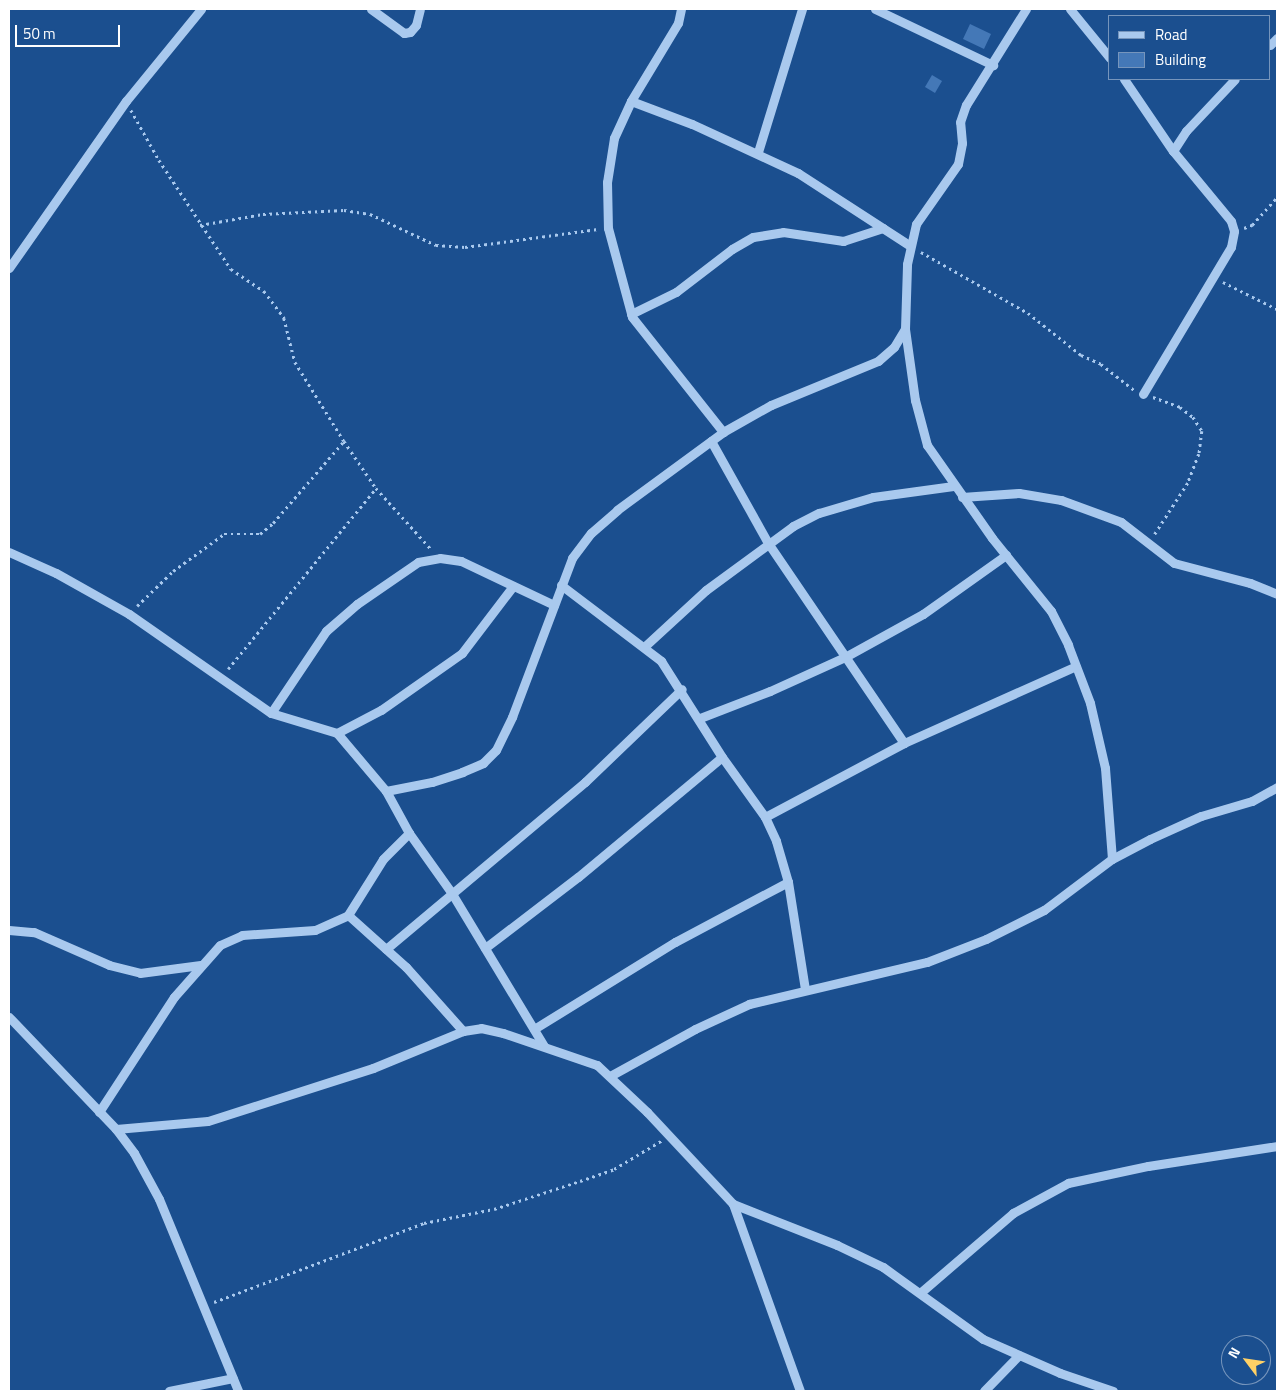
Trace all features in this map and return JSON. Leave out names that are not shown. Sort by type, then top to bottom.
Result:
[{"type":"street","points":[[9,268],[126,101],[201,9]]},
{"type":"street","points":[[371,9],[404,33],[410,32],[416,25],[420,9]]},
{"type":"street","points":[[681,9],[678,23],[631,101],[614,138],[607,182],[608,228],[632,314],[723,432]]},
{"type":"street","points":[[758,152],[802,9]]},
{"type":"street","points":[[875,9],[993,65]]},
{"type":"street","points":[[1026,9],[993,65],[966,105],[960,122],[962,143],[958,164],[928,204],[909,245],[905,329],[915,400],[927,445],[953,486],[1051,610],[1076,666],[1090,703],[1105,768],[1112,859]]},
{"type":"street","points":[[1070,9],[1108,56]]},
{"type":"street","points":[[1125,80],[1173,151],[1231,220],[1234,232],[1231,247],[1214,278],[1142,394]]},
{"type":"street","points":[[1173,151],[1181,137],[1234,80]]},
{"type":"street","points":[[631,101],[758,152],[798,173],[909,245]]},
{"type":"street","points":[[632,314],[676,292],[732,249],[753,237],[783,232],[843,241],[883,228]]},
{"type":"street","points":[[386,791],[432,782],[462,772],[483,763],[496,750],[512,717],[572,558],[591,533],[651,483],[723,432],[771,405],[878,361],[894,348],[905,329]]},
{"type":"street","points":[[711,440],[768,543],[904,743]]},
{"type":"street","points":[[644,647],[680,611],[768,543],[818,513],[872,497],[953,486]]},
{"type":"street","points":[[962,496],[1018,494],[1061,500],[1121,522],[1174,563],[1250,583],[1277,594]]},
{"type":"street","points":[[9,552],[56,574],[129,614],[270,713],[337,733],[386,791],[409,833],[451,892],[544,1046]]},
{"type":"street","points":[[700,718],[770,691],[845,657],[922,614],[1006,555]]},
{"type":"street","points":[[270,713],[326,631],[397,575],[418,562],[440,558],[461,561],[554,605]]},
{"type":"street","points":[[561,585],[662,661],[700,718],[722,757],[764,816],[776,841],[788,882],[804,989]]},
{"type":"street","points":[[337,733],[381,710],[462,653],[513,586]]},
{"type":"street","points":[[764,816],[904,743],[1076,666]]},
{"type":"street","points":[[386,949],[451,892],[585,782],[682,690]]},
{"type":"street","points":[[485,948],[578,877],[722,757]]},
{"type":"street","points":[[610,1076],[696,1029],[749,1004],[804,989],[850,982],[927,962],[986,939],[1044,910],[1112,859],[1193,819],[1252,801],[1277,788]]},
{"type":"street","points":[[99,1112],[174,997],[200,965],[220,945],[242,935],[315,930],[348,915],[384,859],[409,833]]},
{"type":"street","points":[[534,1029],[675,942],[788,882]]},
{"type":"street","points":[[348,915],[386,949],[462,1031]]},
{"type":"street","points":[[9,930],[34,932],[109,965],[140,973],[200,965]]},
{"type":"street","points":[[9,1017],[116,1129],[159,1199],[238,1391]]},
{"type":"street","points":[[116,1129],[208,1121],[358,1073],[462,1031],[481,1028],[544,1046],[597,1065],[669,1136],[733,1204],[800,1391]]},
{"type":"street","points":[[920,1293],[1012,1213],[1068,1183],[1148,1166],[1277,1146]]},
{"type":"street","points":[[733,1204],[837,1244],[884,1267],[984,1339],[1019,1355],[1113,1391]]},
{"type":"street","points":[[984,1391],[1019,1355]]},
{"type":"street","points":[[169,1391],[233,1378]]},
{"type":"path","points":[[126,101],[200,225],[231,269],[264,291],[284,318],[295,362],[344,441],[376,488],[440,558]]},
{"type":"path","points":[[1234,232],[1252,225],[1277,197]]},
{"type":"path","points":[[200,225],[263,214],[344,210],[370,214],[436,245],[465,247],[608,228]]},
{"type":"path","points":[[909,245],[1028,313],[1081,355],[1101,364],[1115,377],[1142,394],[1180,407],[1192,417],[1202,431],[1198,454],[1188,483],[1148,544]]},
{"type":"path","points":[[1214,278],[1277,309]]},
{"type":"path","points":[[129,614],[173,570],[207,544],[224,534],[260,534],[344,441]]},
{"type":"path","points":[[221,678],[376,488]]},
{"type":"path","points":[[203,1306],[424,1223],[494,1209],[605,1172],[669,1136]]},
{"type":"building","points":[[970,24],[991,34],[984,49],[963,39]]},
{"type":"building","points":[[932,75],[942,81],[935,93],[925,87]]}]
